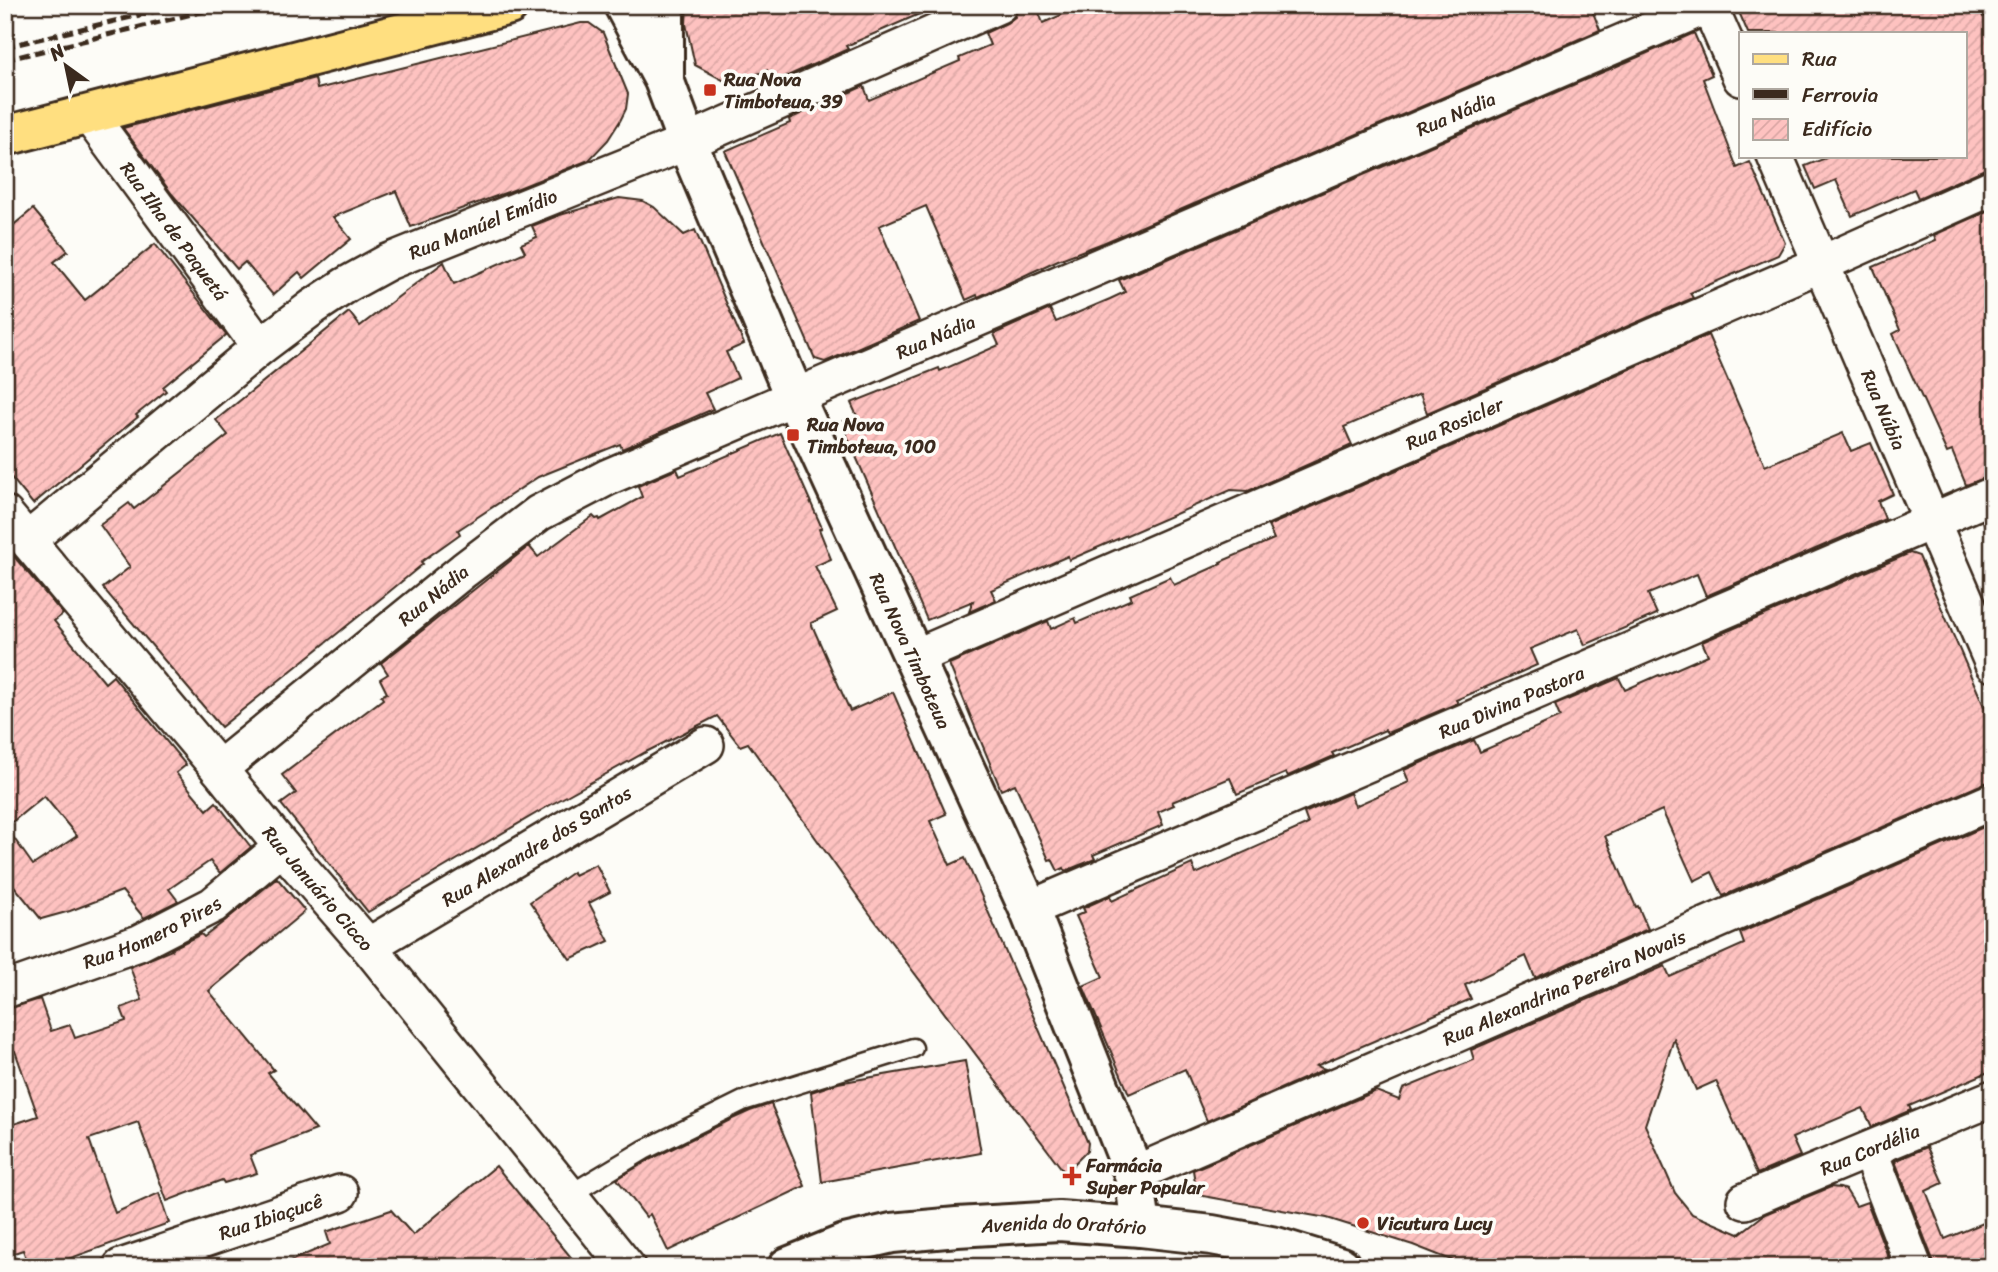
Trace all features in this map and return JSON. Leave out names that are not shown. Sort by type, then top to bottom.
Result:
[{"type":"main road","points":[[5,136],[509,5]]},
{"type":"main road","name":"Rua Nova Timboteua","points":[[624,5],[664,80],[687,142],[795,398],[1029,909],[1134,1174],[1140,1227]]},
{"type":"main road","name":"Rua Nova Timboteua","points":[[664,80],[666,5]]},
{"type":"main road","name":"Avenida do Oratório","points":[[788,1267],[845,1244],[892,1233],[1059,1221],[1225,1237],[1276,1247],[1338,1266]]},
{"type":"street","name":"Rua Manúel Emídio","points":[[28,540],[260,347],[313,307],[388,262],[687,142],[999,5]]},
{"type":"street","points":[[1709,5],[1739,73]]},
{"type":"street","name":"Rua Nádia","points":[[219,769],[415,608],[539,513],[608,477],[1709,5]]},
{"type":"street","name":"Rua Ilha de Paquetá","points":[[89,115],[260,347]]},
{"type":"street","name":"Rua Núbia","points":[[1776,158],[1993,664]]},
{"type":"street","name":"Rua Rosicler","points":[[913,657],[1993,187]]},
{"type":"street","name":"Rua Divina Pastora","points":[[1029,909],[1993,495]]},
{"type":"street","name":"Rua Januário Cicco","points":[[5,514],[282,847],[368,946],[627,1267]]},
{"type":"street","name":"Rua Alexandre dos Santos","points":[[368,946],[706,745]]},
{"type":"street","name":"Rua Alexandrina Pereira Novais","points":[[1134,1174],[1993,801]]},
{"type":"street","name":"Rua Homero Pires","points":[[10,981],[139,943],[213,905],[282,847]]},
{"type":"street","name":"Rua Cordélia","points":[[1745,1201],[1993,1098]]},
{"type":"street","points":[[1868,1150],[1914,1267]]},
{"type":"street","name":"Rua Ibiaçucê","points":[[121,1267],[340,1193]]},
{"type":"lane","points":[[569,1195],[644,1150],[743,1101],[913,1048]]},
{"type":"building","points":[[687,5],[940,5],[846,46],[848,49],[774,82],[767,70],[732,85],[695,65],[686,24]]},
{"type":"building","points":[[1019,5],[1036,5],[1043,23],[1084,5],[1590,5],[1600,30],[1058,260],[978,297],[977,295],[966,300],[926,206],[879,226],[919,321],[825,362],[815,359],[725,151],[790,123],[789,119],[864,86],[869,100],[960,61],[959,58],[990,45],[985,33],[1015,17]]},
{"type":"building","points":[[1736,5],[1978,5],[1983,17],[1993,13],[1993,167],[1918,198],[1914,189],[1852,216],[1836,180],[1815,189],[1805,166],[1826,158],[1966,158],[1966,32],[1748,32]]},
{"type":"building","points":[[589,23],[603,33],[628,94],[626,109],[620,121],[608,140],[589,160],[411,227],[396,191],[333,217],[351,239],[304,278],[299,272],[273,295],[245,262],[237,269],[172,194],[123,128],[315,78],[317,89]]},
{"type":"building","points":[[1694,33],[1712,75],[1703,79],[1737,168],[1750,162],[1785,243],[1778,255],[1690,293],[1693,298],[1427,413],[1420,394],[1344,427],[1352,445],[1248,491],[1231,490],[1069,560],[1068,556],[991,590],[996,600],[969,612],[973,601],[927,620],[841,422],[857,416],[851,403],[939,368],[940,371],[999,345],[994,334],[1050,309],[1056,322],[1110,299],[1125,292],[1119,280]]},
{"type":"building","points":[[619,198],[643,201],[654,207],[684,235],[695,230],[744,344],[726,352],[738,378],[705,393],[713,409],[622,449],[620,444],[538,477],[458,530],[460,534],[421,562],[423,564],[221,727],[103,588],[130,567],[100,525],[129,503],[134,509],[228,435],[216,420],[349,312],[360,326],[444,262],[454,284],[525,252],[521,244],[537,237],[532,226]]},
{"type":"building","points":[[33,209],[68,251],[54,262],[85,300],[155,244],[226,335],[163,387],[166,391],[136,415],[138,417],[33,504],[5,470],[5,232]]},
{"type":"building","points":[[1993,209],[1993,475],[1966,485],[1952,451],[1947,453],[1893,334],[1900,330],[1873,267],[1936,240],[1934,235]]},
{"type":"building","points":[[1708,335],[1765,466],[1843,433],[1851,451],[1871,443],[1893,494],[1878,501],[1885,519],[1706,596],[1697,574],[1648,594],[1657,614],[1585,645],[1578,629],[1530,649],[1537,665],[1456,700],[1458,703],[1387,733],[1385,730],[1288,776],[1286,773],[1237,794],[1230,778],[1172,802],[1174,805],[1158,812],[1163,825],[1093,855],[1095,859],[1065,871],[1064,868],[1058,871],[1052,859],[1049,860],[1015,784],[1001,790],[949,664],[1048,621],[1051,629],[1075,618],[1077,623],[1132,599],[1130,595],[1170,577],[1174,585],[1274,539],[1268,526]]},
{"type":"building","points":[[780,433],[822,528],[819,529],[831,559],[815,566],[837,611],[811,623],[850,711],[893,692],[946,814],[930,821],[950,865],[965,858],[1088,1143],[1087,1151],[1065,1173],[870,914],[748,743],[740,746],[717,716],[552,804],[368,912],[281,804],[296,793],[282,775],[383,699],[381,696],[387,693],[380,679],[388,674],[381,663],[529,546],[538,557],[593,516],[600,520],[642,497],[638,486],[677,469],[680,476]]},
{"type":"building","points":[[1993,517],[1993,545],[1983,521]]},
{"type":"building","points":[[5,546],[63,614],[54,621],[105,683],[113,676],[186,765],[176,773],[207,810],[216,802],[251,847],[220,873],[210,861],[169,889],[178,901],[144,918],[122,891],[41,919],[5,875]],"holes":[[[44,796],[77,836],[33,865],[6,827]]]},
{"type":"building","points":[[1910,553],[1919,556],[1993,727],[1993,781],[1723,896],[1712,872],[1694,881],[1662,810],[1605,836],[1648,929],[1535,978],[1526,956],[1465,985],[1471,999],[1316,1066],[1325,1069],[1207,1121],[1185,1069],[1129,1094],[1083,986],[1103,977],[1076,916],[1085,912],[1083,908],[1110,896],[1112,901],[1192,864],[1196,874],[1308,824],[1304,813],[1350,793],[1355,806],[1409,782],[1404,770],[1474,740],[1480,752],[1560,717],[1555,705],[1619,678],[1625,690],[1660,676],[1708,655],[1702,642]]},
{"type":"building","points":[[1993,823],[1993,1070],[1909,1106],[1911,1110],[1872,1127],[1863,1108],[1792,1138],[1800,1156],[1757,1174],[1716,1081],[1696,1090],[1674,1039],[1645,1125],[1675,1193],[1692,1214],[1739,1234],[1765,1214],[1831,1187],[1840,1188],[1846,1190],[1856,1206],[1867,1202],[1892,1267],[1806,1267],[1804,1262],[1791,1267],[1469,1267],[1413,1245],[1327,1218],[1197,1195],[1193,1170],[1376,1091],[1399,1100],[1403,1089],[1474,1060],[1471,1050],[1665,966],[1670,977],[1744,944],[1740,933]]},
{"type":"building","points":[[596,864],[610,892],[589,903],[609,941],[570,959],[530,902],[573,872],[574,875]]},
{"type":"building","points":[[277,878],[305,911],[209,991],[274,1070],[268,1073],[316,1130],[250,1155],[257,1173],[224,1183],[222,1180],[167,1201],[138,1122],[89,1139],[115,1213],[159,1193],[169,1223],[46,1267],[29,1267],[23,1250],[5,1256],[5,1127],[38,1116],[15,1051],[5,1054],[5,1010],[40,999],[51,1031],[70,1025],[75,1038],[126,1021],[121,1008],[142,1000],[130,967],[172,950],[201,934],[204,937]]},
{"type":"building","points":[[965,1061],[981,1153],[822,1182],[811,1092],[838,1083]]},
{"type":"building","points":[[771,1104],[805,1186],[668,1251],[650,1214],[646,1217],[617,1179],[730,1120]]},
{"type":"building","points":[[1927,1147],[1943,1183],[1926,1191],[1945,1239],[1993,1219],[1993,1267],[1934,1267],[1895,1161]]},
{"type":"building","points":[[496,1166],[579,1267],[276,1267],[330,1244],[326,1232],[391,1210],[413,1235]]},
{"type":"railway","points":[[5,47],[182,5]]},
{"type":"railway","points":[[5,60],[229,5]]},
{"type":"place","name":"Rua Nova Timboteua, 39","points":[[710,90]]},
{"type":"place","name":"Rua Nova Timboteua, 100","points":[[793,435]]},
{"type":"place","name":"Farmácia Super Popular","points":[[1072,1176]]},
{"type":"place","name":"Vicutura Lucy","points":[[1363,1223]]}]
